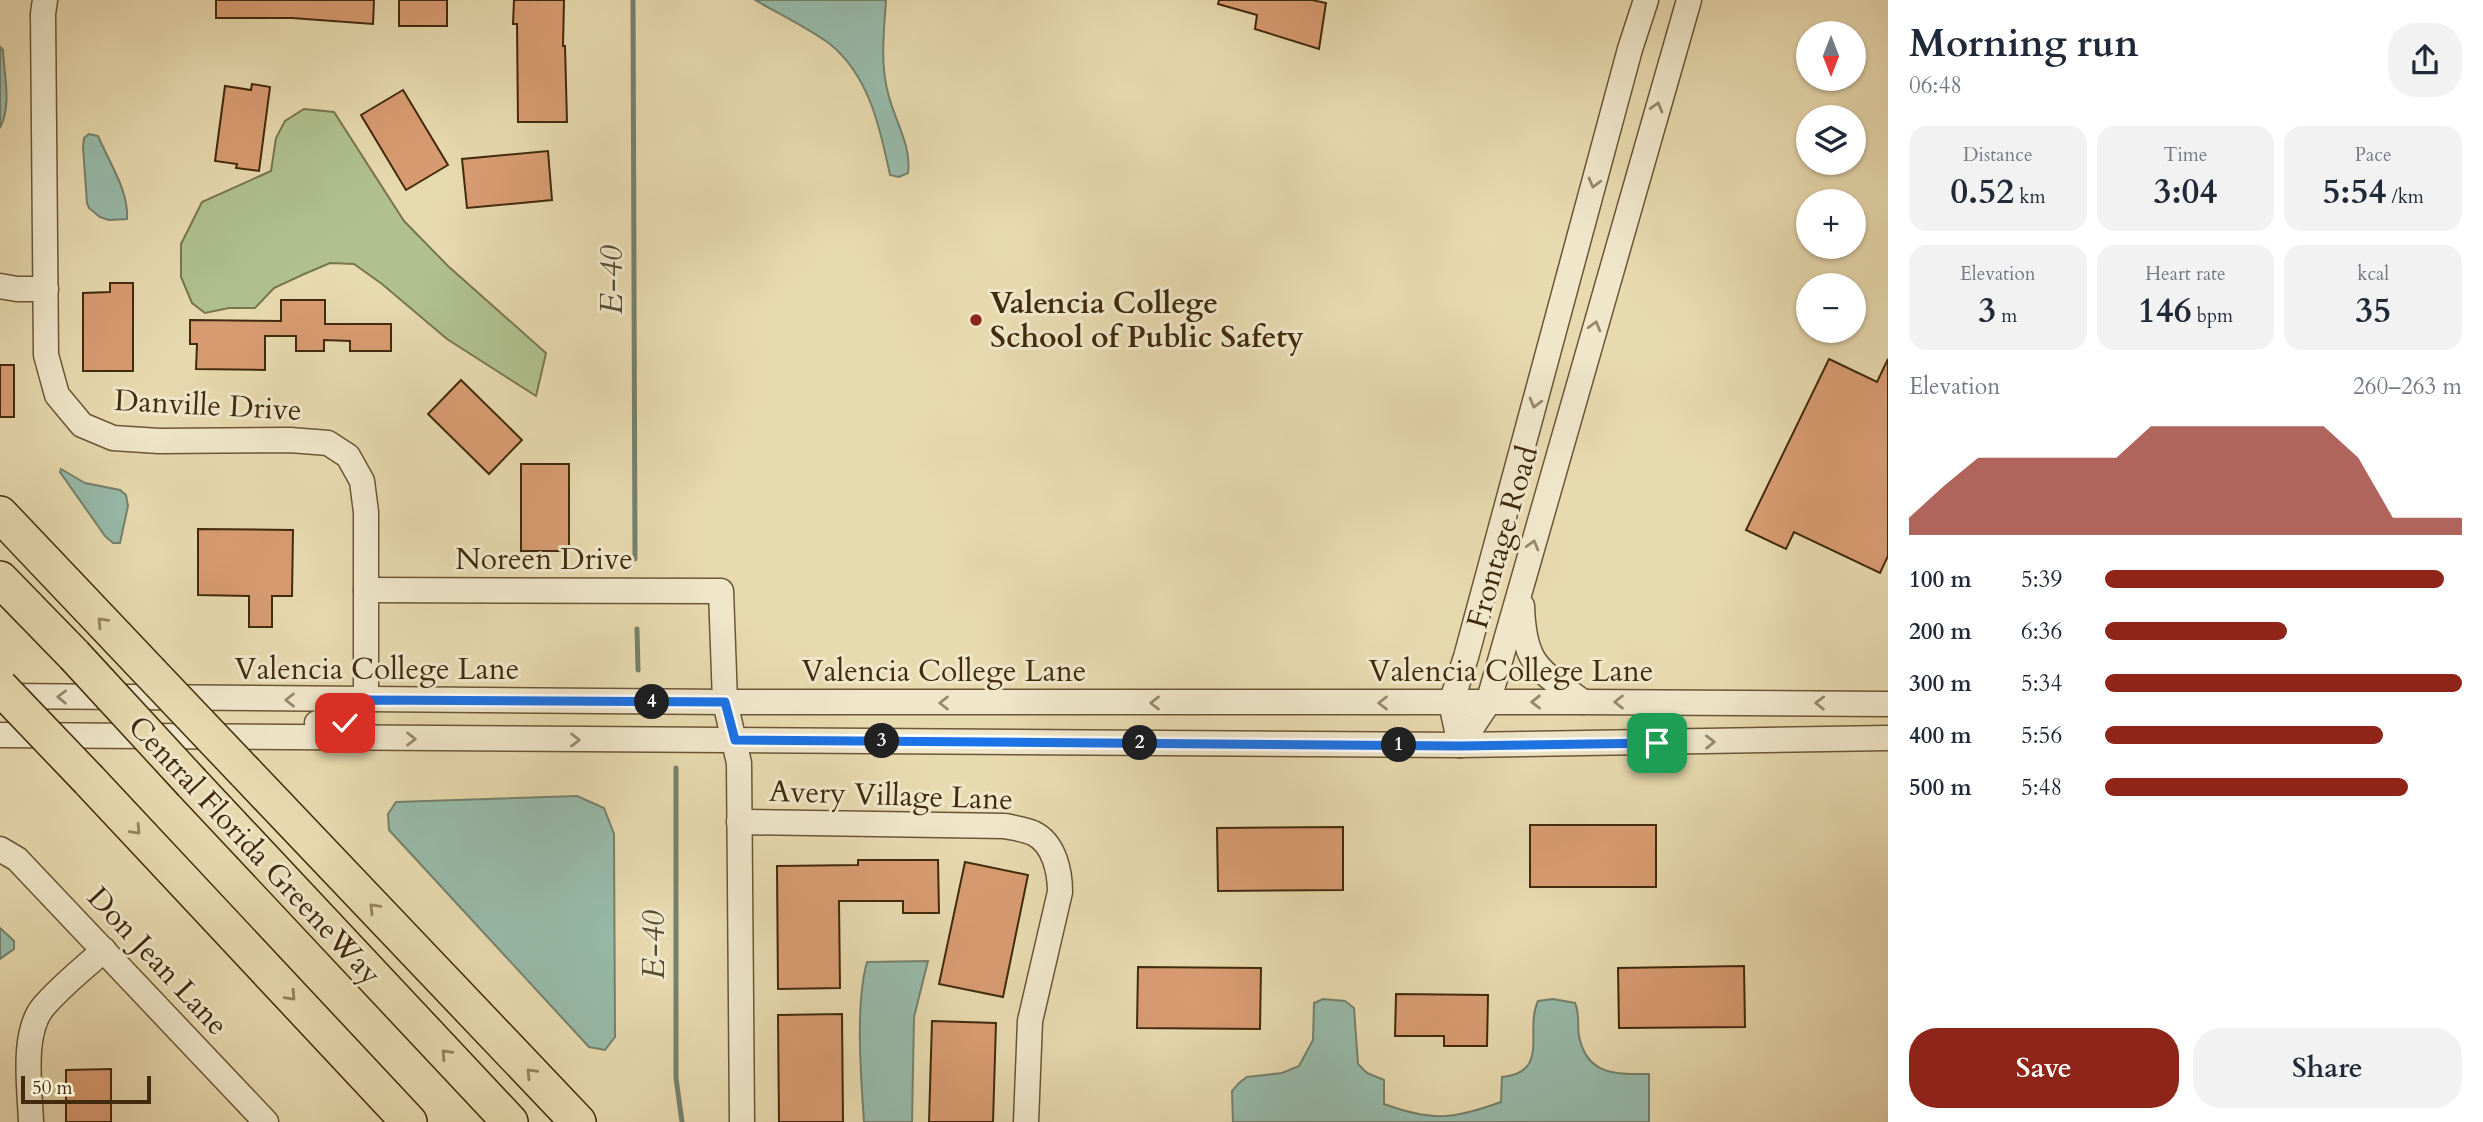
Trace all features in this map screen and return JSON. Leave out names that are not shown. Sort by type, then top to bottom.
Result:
[{"type":"highway","points":[[0,514],[578,1122]]},
{"type":"highway","name":"Central Florida GreeneWay","points":[[0,579],[510,1122]]},
{"type":"highway","points":[[0,687],[409,1122]]},
{"type":"street","name":"Danville Drive","points":[[45,0],[46,355],[57,395],[82,425],[113,438],[159,441],[290,440],[328,443],[348,456],[362,481],[366,512],[366,700]]},
{"type":"street","name":"Frontage Road","points":[[1460,746],[1451,703],[1466,657],[1630,49],[1646,0]]},
{"type":"street","name":"Frontage Road","points":[[1460,746],[1488,703],[1689,0]]},
{"type":"street","points":[[0,286],[46,289]]},
{"type":"street","points":[[1522,585],[1523,636],[1535,664],[1583,702]]},
{"type":"street","name":"Noreen Drive","points":[[366,590],[721,591]]},
{"type":"street","name":"Avery Village Lane","points":[[721,591],[725,702],[738,763],[742,1122]]},
{"type":"street","name":"Valencia College Lane","points":[[0,695],[725,702],[1888,704]]},
{"type":"street","points":[[243,737],[267,724],[345,723],[358,716],[366,700]]},
{"type":"street","points":[[0,735],[1460,746],[1888,738]]},
{"type":"street","name":"Avery Village Lane","points":[[738,822],[1005,826],[1034,834],[1048,846],[1060,876],[1060,892],[1030,1021],[1026,1122]]},
{"type":"street","name":"Don Jean Lane","points":[[0,849],[17,859],[266,1122]]},
{"type":"street","points":[[30,1122],[29,1047],[33,1026],[43,1007],[104,950]]},
{"type":"green space","points":[[304,109],[334,112],[404,221],[448,266],[546,353],[536,396],[447,339],[354,264],[330,263],[302,275],[274,288],[255,308],[229,308],[205,313],[192,303],[181,277],[181,244],[202,202],[271,171],[276,138],[285,121]]},
{"type":"shaded area","points":[[755,0],[886,0],[884,70],[907,153],[908,173],[899,177],[890,175],[871,104],[854,71],[843,57],[821,38]]},
{"type":"shaded area","points":[[0,47],[3,50],[6,109],[0,128]]},
{"type":"shaded area","points":[[89,134],[98,136],[117,177],[125,198],[127,219],[109,220],[89,208],[83,147],[84,138]]},
{"type":"shaded area","points":[[61,469],[85,483],[120,490],[126,495],[128,506],[120,543],[113,543],[105,536],[60,472]]},
{"type":"shaded area","points":[[577,796],[604,808],[614,834],[615,1037],[605,1050],[589,1047],[389,830],[388,814],[396,802]]},
{"type":"shaded area","points":[[0,928],[14,941],[14,949],[0,959]]},
{"type":"shaded area","points":[[928,961],[914,1017],[912,1122],[864,1122],[860,1020],[867,962]]},
{"type":"shaded area","points":[[1323,999],[1345,1001],[1354,1008],[1358,1064],[1367,1073],[1384,1080],[1384,1104],[1430,1116],[1456,1115],[1501,1102],[1502,1077],[1517,1074],[1531,1059],[1534,1013],[1538,1001],[1553,999],[1575,1003],[1583,1049],[1596,1066],[1614,1073],[1649,1074],[1649,1122],[1233,1122],[1232,1091],[1239,1083],[1247,1077],[1282,1073],[1299,1066],[1313,1040],[1314,1003]]},
{"type":"building","points":[[216,0],[374,0],[373,24],[292,18],[216,18]]},
{"type":"building","points":[[399,0],[447,0],[447,26],[399,26]]},
{"type":"building","points":[[514,0],[564,0],[563,46],[567,122],[518,122],[517,24],[513,24]]},
{"type":"building","points":[[1219,0],[1312,0],[1326,3],[1319,49],[1255,29],[1257,15],[1218,4]]},
{"type":"building","points":[[252,84],[270,87],[259,171],[236,168],[237,164],[215,161],[225,86],[251,90]]},
{"type":"building","points":[[403,90],[448,165],[406,190],[361,115]]},
{"type":"building","points":[[548,151],[552,200],[467,208],[462,159]]},
{"type":"building","points":[[110,283],[133,283],[133,371],[83,371],[83,293],[110,292]]},
{"type":"building","points":[[281,300],[325,300],[325,324],[391,324],[391,351],[350,351],[350,341],[324,340],[324,351],[296,351],[296,336],[265,336],[265,370],[196,369],[197,344],[190,344],[190,320],[281,321]]},
{"type":"building","points":[[1829,359],[1877,382],[1888,359],[1888,556],[1880,573],[1794,532],[1786,549],[1746,530]]},
{"type":"building","points":[[0,365],[14,365],[14,417],[0,417]]},
{"type":"building","points":[[461,380],[522,440],[489,474],[428,414]]},
{"type":"building","points":[[521,464],[569,464],[569,551],[521,551]]},
{"type":"building","points":[[198,529],[293,530],[292,596],[272,596],[272,627],[249,627],[249,596],[198,595]]},
{"type":"building","points":[[1530,825],[1656,825],[1656,887],[1530,887]]},
{"type":"building","points":[[1343,827],[1343,890],[1218,891],[1217,828]]},
{"type":"building","points":[[858,860],[938,860],[939,913],[903,913],[903,901],[839,901],[840,988],[778,989],[777,866],[858,865]]},
{"type":"building","points":[[965,862],[1028,875],[1003,997],[939,984]]},
{"type":"building","points":[[1744,966],[1745,1027],[1619,1028],[1618,968]]},
{"type":"building","points":[[1138,967],[1261,968],[1260,1029],[1137,1028]]},
{"type":"building","points":[[1396,994],[1488,995],[1487,1046],[1444,1046],[1444,1036],[1395,1036]]},
{"type":"building","points":[[842,1014],[843,1122],[779,1122],[778,1015]]},
{"type":"building","points":[[932,1021],[996,1023],[993,1122],[929,1122]]},
{"type":"building","points":[[111,1069],[111,1122],[66,1122],[66,1070]]},
{"type":"waterway","name":"E-40","points":[[633,0],[635,559]]},
{"type":"waterway","name":"E-40","points":[[637,629],[638,670]]},
{"type":"waterway","name":"E-40","points":[[676,768],[676,1078],[682,1122]]},
{"type":"place","name":"Valencia College School of Public Safety","points":[[976,320]]},
{"type":"route","points":[[345,723],[358,716],[366,700],[725,702],[735,740],[1460,746],[1657,743]]}]
